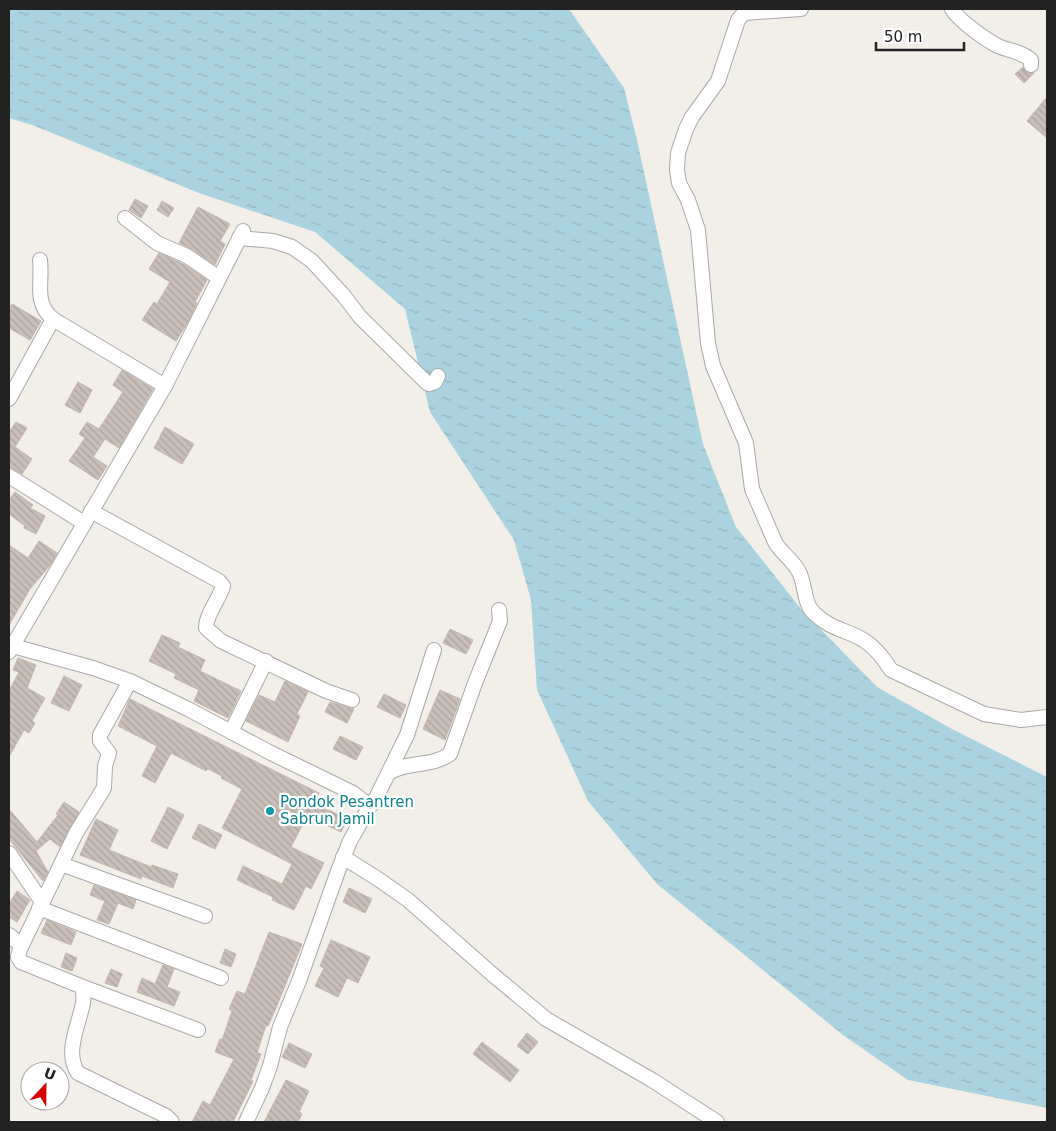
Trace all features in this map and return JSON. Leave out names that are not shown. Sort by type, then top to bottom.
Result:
[{"type":"street","points":[[800,9],[744,13],[738,20],[718,81],[692,117],[678,154],[677,170],[679,184],[688,200],[698,230],[708,343],[714,366],[746,442],[754,496],[779,550],[799,571],[808,605],[813,613],[826,624],[865,641],[882,656],[891,670],[984,714],[1021,720],[1047,717]]},
{"type":"street","points":[[952,9],[985,38],[999,47],[1026,56],[1031,60],[1031,65]]},
{"type":"street","points":[[125,218],[157,242],[187,256],[219,278]]},
{"type":"street","points":[[368,809],[366,803],[353,794],[188,708],[93,668],[10,648],[164,386],[241,234],[292,247],[312,261],[344,296],[360,317],[427,383],[434,382],[438,376]]},
{"type":"street","points":[[40,260],[42,274],[39,289],[46,312],[53,319],[164,386]]},
{"type":"street","points":[[9,399],[53,319]]},
{"type":"street","points":[[9,476],[219,581],[223,586],[220,596],[206,622],[206,628],[221,641],[326,691],[352,700]]},
{"type":"street","points":[[390,772],[414,764],[430,763],[443,759],[450,754],[500,620],[499,610]]},
{"type":"street","points":[[246,1122],[262,1088],[280,1027],[299,981],[343,857],[350,841],[390,772],[407,735],[434,650]]},
{"type":"street","points":[[231,732],[266,661]]},
{"type":"street","points":[[130,682],[100,735],[100,741],[109,753],[105,766],[104,788],[76,833],[21,945],[18,958],[21,962],[83,987],[198,1030]]},
{"type":"street","points":[[9,853],[40,905],[221,978]]},
{"type":"street","points":[[343,857],[408,900],[546,1019],[652,1080],[717,1122]]},
{"type":"street","points":[[61,864],[205,916]]},
{"type":"street","points":[[9,935],[21,945]]},
{"type":"street","points":[[83,987],[84,1001],[72,1047],[75,1068],[83,1076],[166,1116],[172,1122]]},
{"type":"water","points":[[9,9],[569,9],[624,88],[703,444],[736,527],[801,609],[877,687],[952,729],[1047,777],[1047,1108],[908,1080],[843,1035],[657,884],[588,801],[537,690],[531,600],[514,540],[430,412],[405,309],[315,232],[199,193],[35,126],[9,118]]},
{"type":"building","points":[[1023,67],[1027,73],[1034,73],[1024,83],[1015,74]]},
{"type":"building","points":[[1047,97],[1047,138],[1027,121]]},
{"type":"building","points":[[135,199],[148,206],[141,218],[129,210]]},
{"type":"building","points":[[162,201],[174,208],[168,217],[157,210]]},
{"type":"building","points":[[198,207],[230,224],[220,241],[225,244],[215,265],[192,249],[179,243]]},
{"type":"building","points":[[159,253],[183,264],[207,280],[195,302],[197,303],[188,322],[176,341],[142,320],[154,302],[157,304],[170,282],[149,269]]},
{"type":"building","points":[[12,304],[41,321],[30,340],[9,328],[9,309]]},
{"type":"building","points":[[122,370],[153,389],[119,448],[105,439],[93,457],[107,466],[98,480],[69,461],[85,438],[79,434],[87,422],[99,429],[123,392],[113,385]]},
{"type":"building","points":[[78,382],[92,390],[80,413],[65,405]]},
{"type":"building","points":[[16,422],[27,428],[15,447],[32,459],[22,474],[9,467],[9,432]]},
{"type":"building","points":[[165,427],[194,444],[182,464],[154,448]]},
{"type":"building","points":[[15,492],[33,505],[30,508],[45,516],[36,534],[24,528],[25,526],[9,514],[9,500]]},
{"type":"building","points":[[39,541],[57,553],[51,564],[30,589],[9,625],[9,545],[28,558]]},
{"type":"building","points":[[450,629],[473,640],[466,654],[443,643]]},
{"type":"building","points":[[162,635],[180,643],[178,647],[205,660],[200,671],[241,691],[228,718],[194,701],[199,690],[174,678],[176,674],[149,661]]},
{"type":"building","points":[[18,658],[36,665],[27,688],[45,698],[32,721],[35,723],[29,733],[24,730],[9,757],[9,691],[19,672],[13,670]]},
{"type":"building","points":[[64,676],[82,685],[69,711],[51,703]]},
{"type":"building","points":[[285,681],[308,692],[297,714],[300,716],[288,742],[246,721],[259,695],[275,702]]},
{"type":"building","points":[[440,690],[460,699],[445,740],[423,729]]},
{"type":"building","points":[[384,694],[406,705],[400,718],[377,707]]},
{"type":"building","points":[[130,699],[319,793],[314,803],[347,819],[341,832],[307,816],[291,847],[324,863],[311,889],[306,886],[294,910],[272,900],[273,897],[237,880],[243,866],[282,884],[292,864],[222,828],[242,789],[221,778],[222,776],[208,769],[206,771],[171,753],[155,783],[142,776],[157,746],[118,726]]},
{"type":"building","points":[[330,702],[354,709],[347,723],[325,712]]},
{"type":"building","points":[[340,736],[363,747],[356,760],[333,749]]},
{"type":"building","points":[[64,802],[79,812],[60,847],[50,839],[36,851],[48,872],[43,881],[9,839],[9,809],[37,842],[58,815],[56,814]]},
{"type":"building","points":[[168,807],[184,815],[167,849],[151,841]]},
{"type":"building","points":[[96,819],[118,830],[109,850],[151,867],[152,865],[178,874],[173,888],[142,876],[141,879],[80,855]]},
{"type":"building","points":[[199,824],[222,835],[215,849],[192,838]]},
{"type":"building","points":[[94,885],[136,900],[133,909],[118,903],[109,924],[97,920],[105,901],[90,895]]},
{"type":"building","points":[[349,888],[372,899],[365,913],[343,902]]},
{"type":"building","points":[[17,891],[30,900],[17,922],[9,917],[9,904]]},
{"type":"building","points":[[47,920],[76,932],[71,945],[41,933]]},
{"type":"building","points":[[269,932],[302,944],[268,1026],[266,1025],[257,1053],[261,1054],[251,1080],[253,1081],[233,1122],[192,1122],[203,1101],[210,1105],[234,1059],[215,1052],[220,1039],[222,1040],[232,1011],[229,1009],[237,991],[245,994]]},
{"type":"building","points":[[331,940],[370,957],[358,983],[347,978],[338,997],[315,986],[324,968],[320,966]]},
{"type":"building","points":[[225,949],[236,954],[231,967],[220,963]]},
{"type":"building","points":[[66,953],[77,958],[72,971],[61,967]]},
{"type":"building","points":[[163,965],[174,969],[167,987],[180,992],[174,1006],[137,992],[142,978],[155,984]]},
{"type":"building","points":[[111,969],[122,974],[117,987],[105,983]]},
{"type":"building","points":[[527,1033],[538,1042],[528,1054],[517,1046]]},
{"type":"building","points":[[482,1042],[519,1070],[510,1082],[473,1054]]},
{"type":"building","points":[[289,1043],[312,1054],[305,1068],[282,1057]]},
{"type":"building","points":[[286,1080],[309,1091],[299,1112],[302,1114],[298,1122],[264,1122]]},
{"type":"place","name":"Pondok Pesantren Sabrun Jamil","points":[[270,811]]}]
